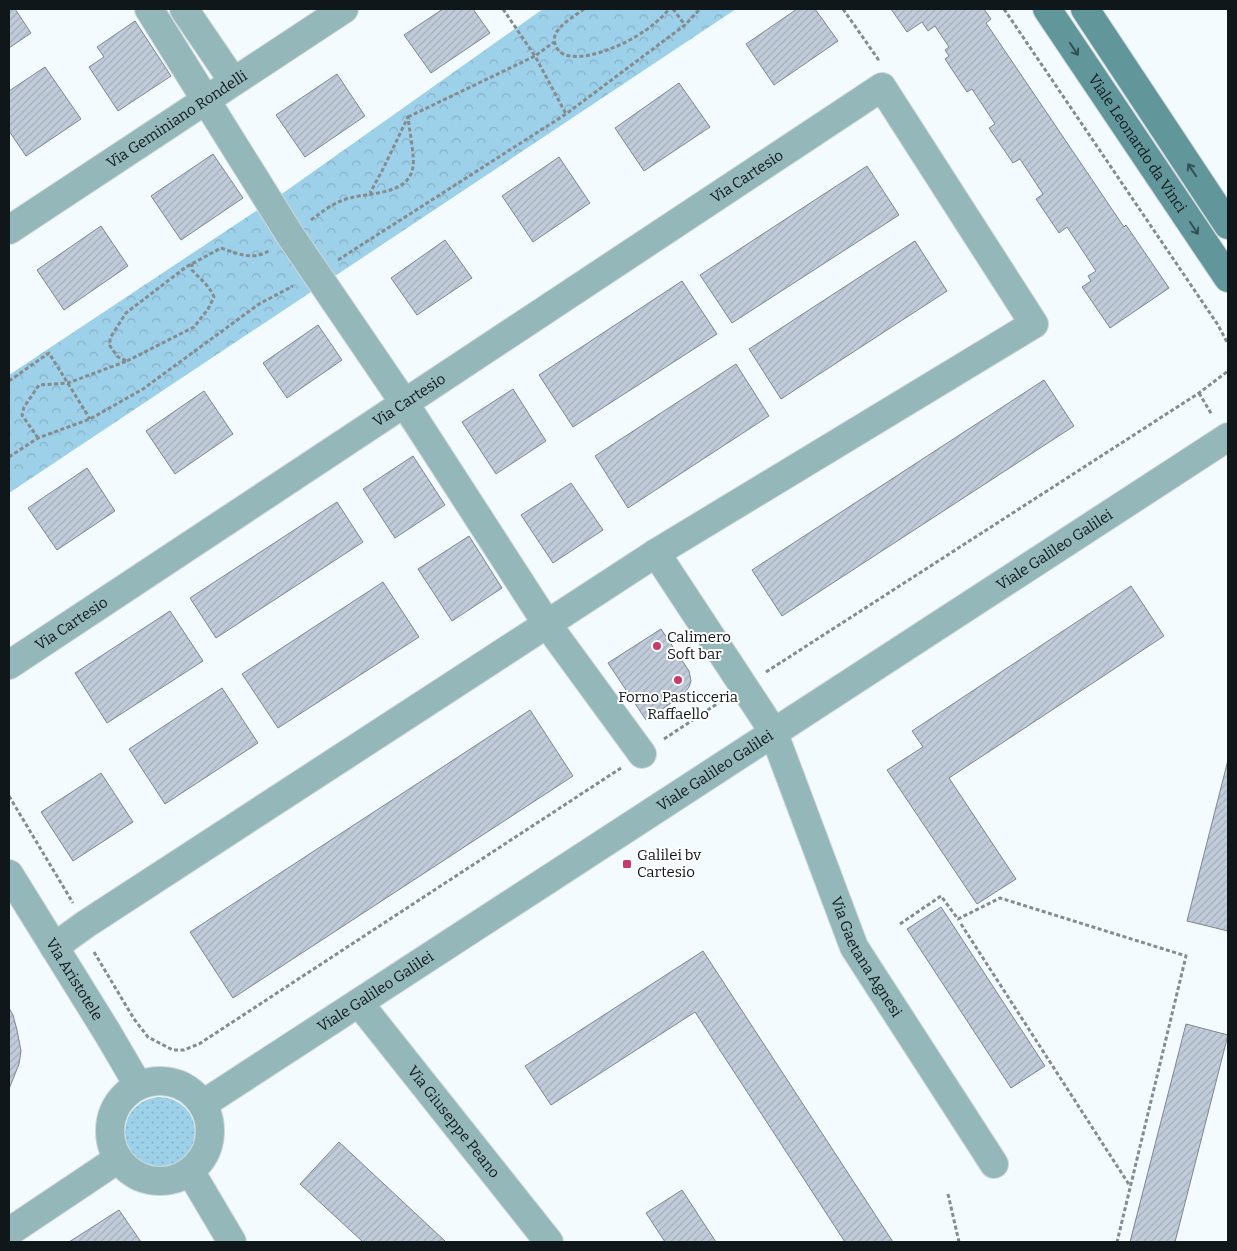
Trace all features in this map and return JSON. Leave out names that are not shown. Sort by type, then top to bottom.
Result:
[{"type":"street","points":[[149,9],[290,235],[406,404],[547,624],[642,754]]},
{"type":"street","points":[[184,9],[233,81]]},
{"type":"street","name":"Via Geminiano Rondelli","points":[[9,230],[344,9]]},
{"type":"street","name":"Viale Leonardo da Vinci","points":[[1047,9],[1228,278]]},
{"type":"street","name":"Viale Leonardo da Vinci","points":[[1085,9],[1228,225]]},
{"type":"street","points":[[54,947],[86,924],[656,553],[1034,324],[882,87]]},
{"type":"street","name":"Via Cartesio","points":[[9,665],[406,404],[882,87]]},
{"type":"street","name":"Viale Galileo Galilei","points":[[203,1104],[773,731],[1228,437]]},
{"type":"street","points":[[656,553],[773,731]]},
{"type":"street","name":"Via Gaetana Agnesi","points":[[773,731],[854,947],[994,1164]]},
{"type":"street","name":"Via Aristotele","points":[[9,874],[138,1085]]},
{"type":"street","name":"Via Giuseppe Peano","points":[[359,1002],[549,1242]]},
{"type":"street","points":[[157,1080],[174,1082],[190,1090],[203,1104],[208,1115],[210,1127],[209,1144],[199,1162],[181,1177],[171,1180],[153,1180],[137,1176],[118,1159],[112,1146],[110,1134],[111,1118],[114,1108],[120,1099],[138,1085],[157,1080]]},
{"type":"street","points":[[9,1232],[118,1159]]},
{"type":"street","points":[[190,1171],[232,1242]]},
{"type":"path","points":[[503,9],[535,56],[566,114]]},
{"type":"path","points":[[584,9],[560,27],[555,36],[554,42],[557,50],[567,56],[578,57],[602,52],[645,32],[669,9]]},
{"type":"path","points":[[674,9],[685,25]]},
{"type":"path","points":[[9,457],[38,438],[90,419],[143,389],[259,304],[316,274],[566,114],[685,25],[700,9]]},
{"type":"path","points":[[843,9],[878,59],[882,87]]},
{"type":"path","points":[[1004,9],[1218,325],[1228,344]]},
{"type":"path","points":[[370,193],[408,117],[535,56],[554,42]]},
{"type":"path","points":[[127,361],[118,357],[110,346],[110,338],[126,312],[192,264],[221,248],[257,257],[341,200],[370,193],[394,190],[403,186],[409,178],[413,167],[408,117]]},
{"type":"path","points":[[38,438],[22,415],[24,406],[39,385],[68,383],[127,361],[194,327],[214,297],[210,286],[192,270],[192,264]]},
{"type":"path","points":[[9,381],[49,353],[90,419]]},
{"type":"path","points":[[9,796],[86,924],[92,949],[134,1019],[148,1037],[173,1050],[184,1050],[199,1044],[1228,372]]},
{"type":"path","points":[[900,924],[941,896],[958,919],[1000,898],[1186,956],[1117,1242]]},
{"type":"path","points":[[961,924],[1131,1186]]},
{"type":"path","points":[[948,1194],[959,1242]]},
{"type":"green space","points":[[543,9],[736,9],[9,493],[9,375],[286,191]]},
{"type":"green space","points":[[167,1097],[180,1103],[189,1112],[193,1118],[195,1132],[193,1146],[185,1157],[174,1165],[153,1167],[146,1165],[135,1157],[127,1146],[125,1125],[127,1118],[135,1107],[146,1099]]},
{"type":"building","points":[[9,9],[15,9],[31,33],[9,48]]},
{"type":"building","points":[[443,9],[473,9],[490,33],[431,73],[404,35]]},
{"type":"building","points":[[797,9],[815,9],[838,41],[774,85],[746,44]]},
{"type":"building","points":[[891,9],[984,9],[991,19],[986,23],[1124,227],[1126,225],[1169,288],[1110,328],[1082,287],[1091,281],[1088,276],[1096,271],[1067,227],[1059,233],[1036,199],[1043,194],[1020,159],[1013,163],[989,128],[995,124],[972,89],[967,92],[945,59],[949,56],[945,50],[949,47],[935,26],[928,31],[922,22],[907,32]]},
{"type":"building","points":[[135,21],[171,76],[118,111],[89,67],[104,57],[97,47]]},
{"type":"building","points":[[45,67],[81,119],[26,156],[9,131],[9,91]]},
{"type":"building","points":[[337,74],[365,116],[305,157],[276,115]]},
{"type":"building","points":[[679,83],[710,127],[644,171],[615,128]]},
{"type":"building","points":[[213,154],[243,198],[181,240],[151,196]]},
{"type":"building","points":[[559,157],[590,203],[533,242],[502,196]]},
{"type":"building","points":[[867,166],[899,215],[732,323],[700,275]]},
{"type":"building","points":[[101,226],[128,266],[64,310],[37,270]]},
{"type":"building","points":[[445,240],[472,278],[417,315],[391,278]]},
{"type":"building","points":[[915,241],[947,291],[781,399],[749,349]]},
{"type":"building","points":[[682,281],[717,334],[573,427],[539,375]]},
{"type":"building","points":[[318,325],[342,360],[287,398],[263,363]]},
{"type":"building","points":[[736,364],[769,416],[628,508],[595,456]]},
{"type":"building","points":[[1044,380],[1074,426],[782,616],[752,570]]},
{"type":"building","points":[[513,389],[546,441],[496,474],[462,422]]},
{"type":"building","points":[[204,391],[233,434],[175,474],[146,431]]},
{"type":"building","points":[[413,456],[445,505],[395,538],[363,489]]},
{"type":"building","points":[[87,468],[115,511],[57,550],[28,508]]},
{"type":"building","points":[[571,483],[603,530],[553,563],[521,515]]},
{"type":"building","points":[[337,502],[363,542],[216,638],[190,598]]},
{"type":"building","points":[[469,536],[502,588],[452,621],[418,569]]},
{"type":"building","points":[[383,582],[419,637],[278,728],[242,674]]},
{"type":"building","points":[[1131,586],[1164,636],[949,778],[1016,879],[977,904],[887,770],[923,747],[912,731]]},
{"type":"building","points":[[170,611],[203,661],[107,723],[75,673]]},
{"type":"building","points":[[661,629],[689,671],[691,681],[683,695],[646,720],[608,663]]},
{"type":"building","points":[[222,688],[258,743],[165,804],[129,749]]},
{"type":"building","points":[[530,710],[573,776],[233,998],[190,932]]},
{"type":"building","points":[[1228,760],[1228,931],[1187,921]]},
{"type":"building","points":[[101,773],[133,822],[73,861],[41,812]]},
{"type":"building","points":[[941,907],[1045,1066],[1011,1088],[907,929]]},
{"type":"building","points":[[703,951],[893,1242],[845,1242],[695,1012],[551,1105],[525,1066]]},
{"type":"building","points":[[9,1008],[13,1015],[21,1051],[19,1064],[9,1089]]},
{"type":"building","points":[[1186,1024],[1228,1035],[1175,1242],[1130,1242]]},
{"type":"building","points":[[339,1142],[446,1242],[363,1242],[300,1184]]},
{"type":"building","points":[[682,1190],[716,1242],[665,1242],[646,1213]]},
{"type":"building","points":[[119,1210],[141,1242],[69,1242]]},
{"type":"place","name":"Calimero Soft bar","points":[[657,646]]},
{"type":"place","name":"Forno Pasticceria Raffaello","points":[[678,680]]},
{"type":"place","name":"Galilei bv Cartesio","points":[[627,864]]}]
